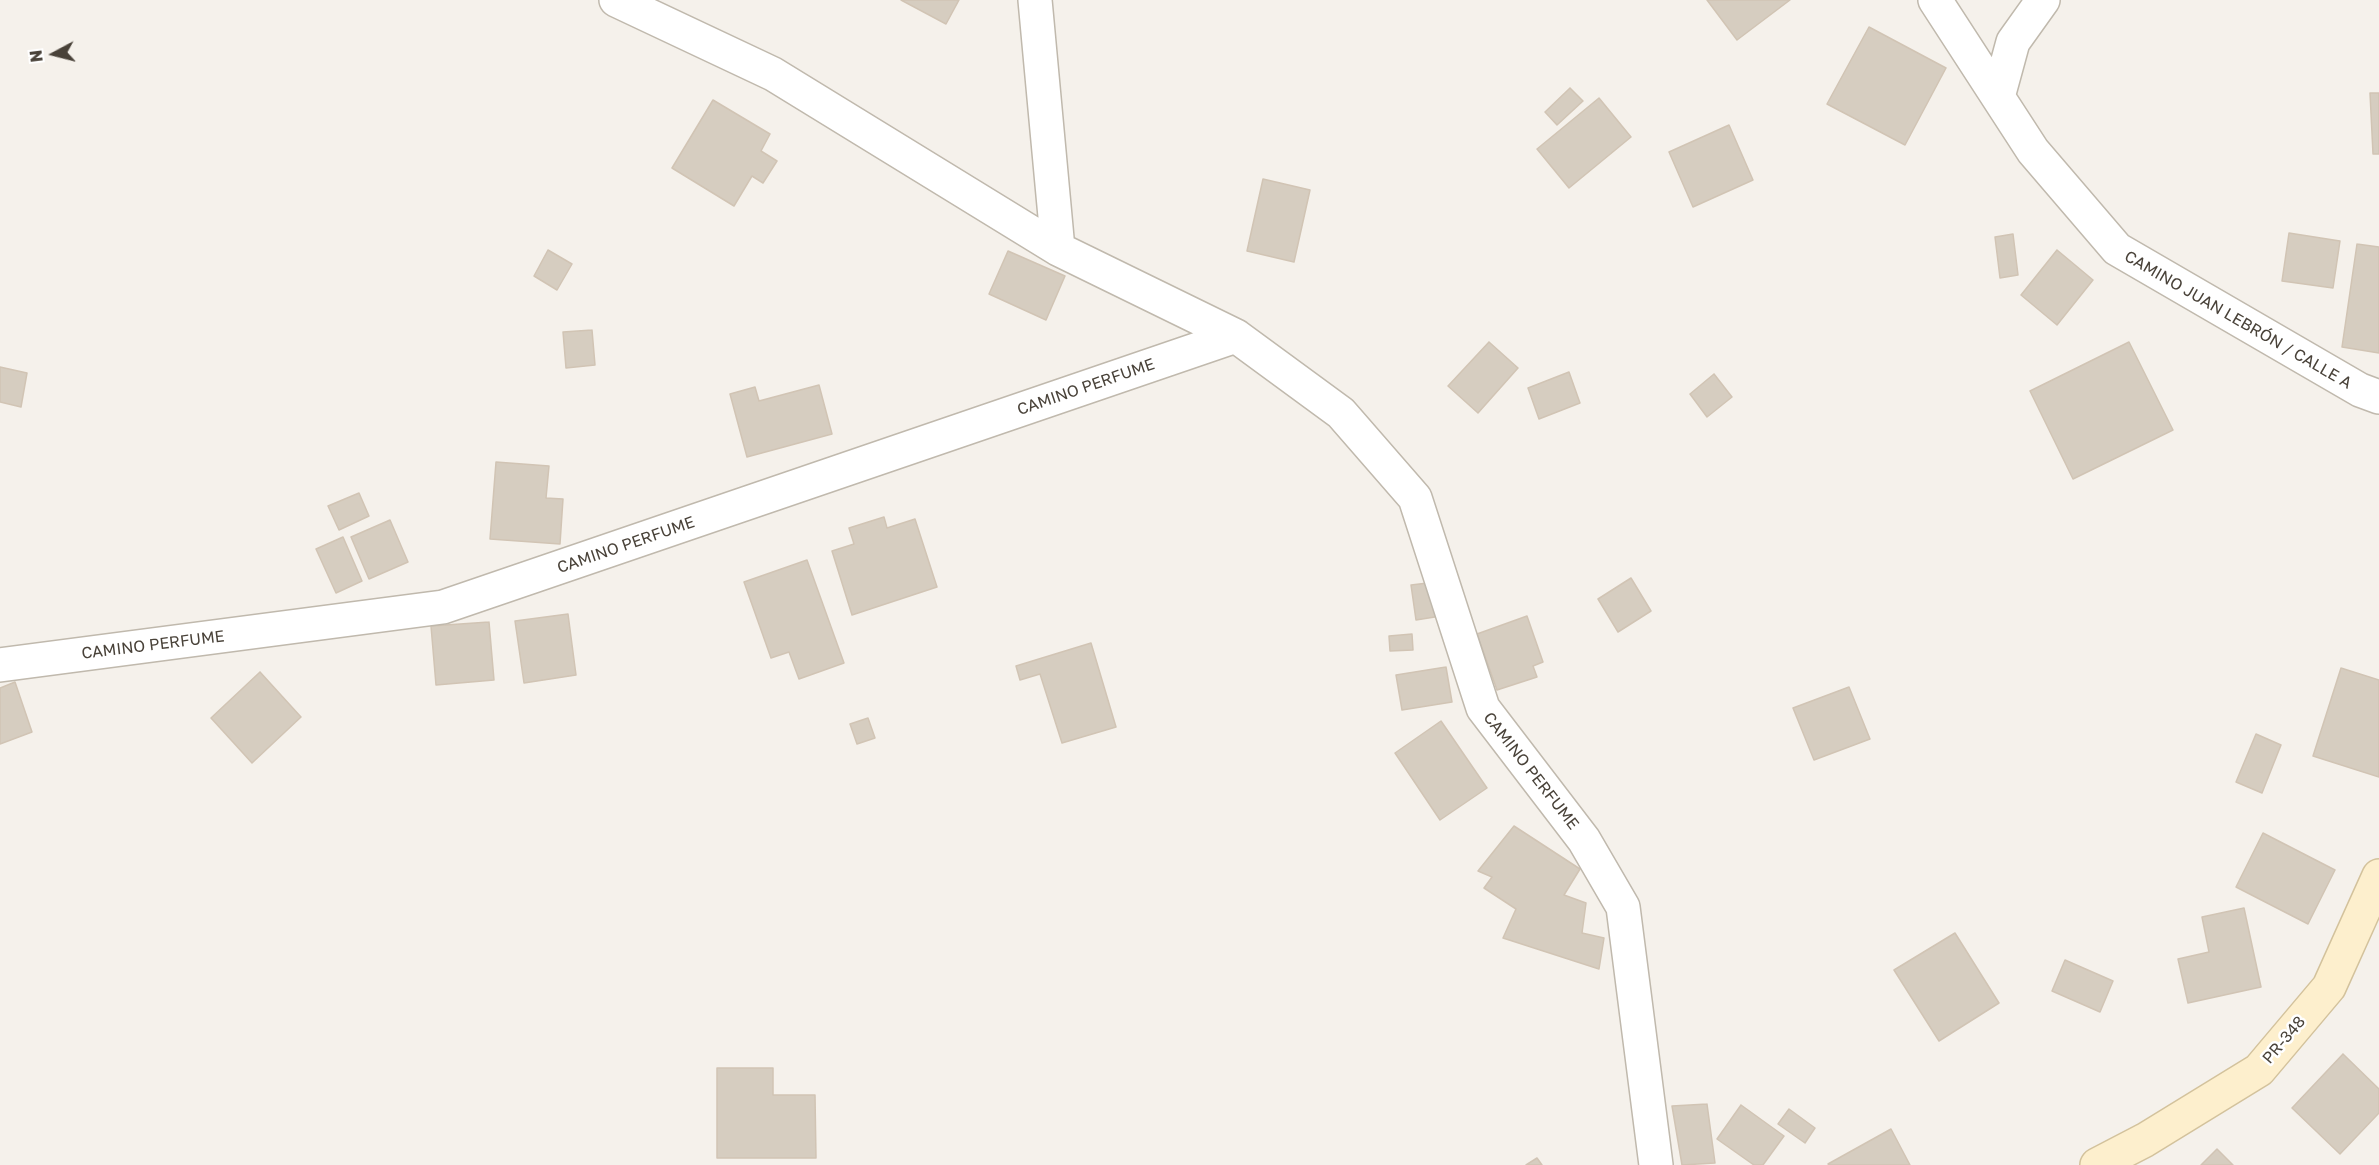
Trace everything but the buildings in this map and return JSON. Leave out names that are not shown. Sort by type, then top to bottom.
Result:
[{"type":"street","points":[[616,0],[773,74],[1058,249],[1236,336]]},
{"type":"street","points":[[1035,0],[1058,249]]},
{"type":"street","name":"CAMINO JUAN LEBRÓN / CALLE A","points":[[1935,0],[2033,152],[2117,249],[2360,390],[2379,397]]},
{"type":"street","points":[[1998,97],[2013,42],[2043,0]]},
{"type":"street","name":"CAMINO PERFUME","points":[[0,665],[443,607],[1236,336],[1341,413],[1415,498],[1483,708],[1584,840],[1623,908],[1656,1165]]},
{"type":"street","name":"PR-348","points":[[2097,1165],[2139,1152],[2259,1070],[2329,987],[2379,876]]}]
